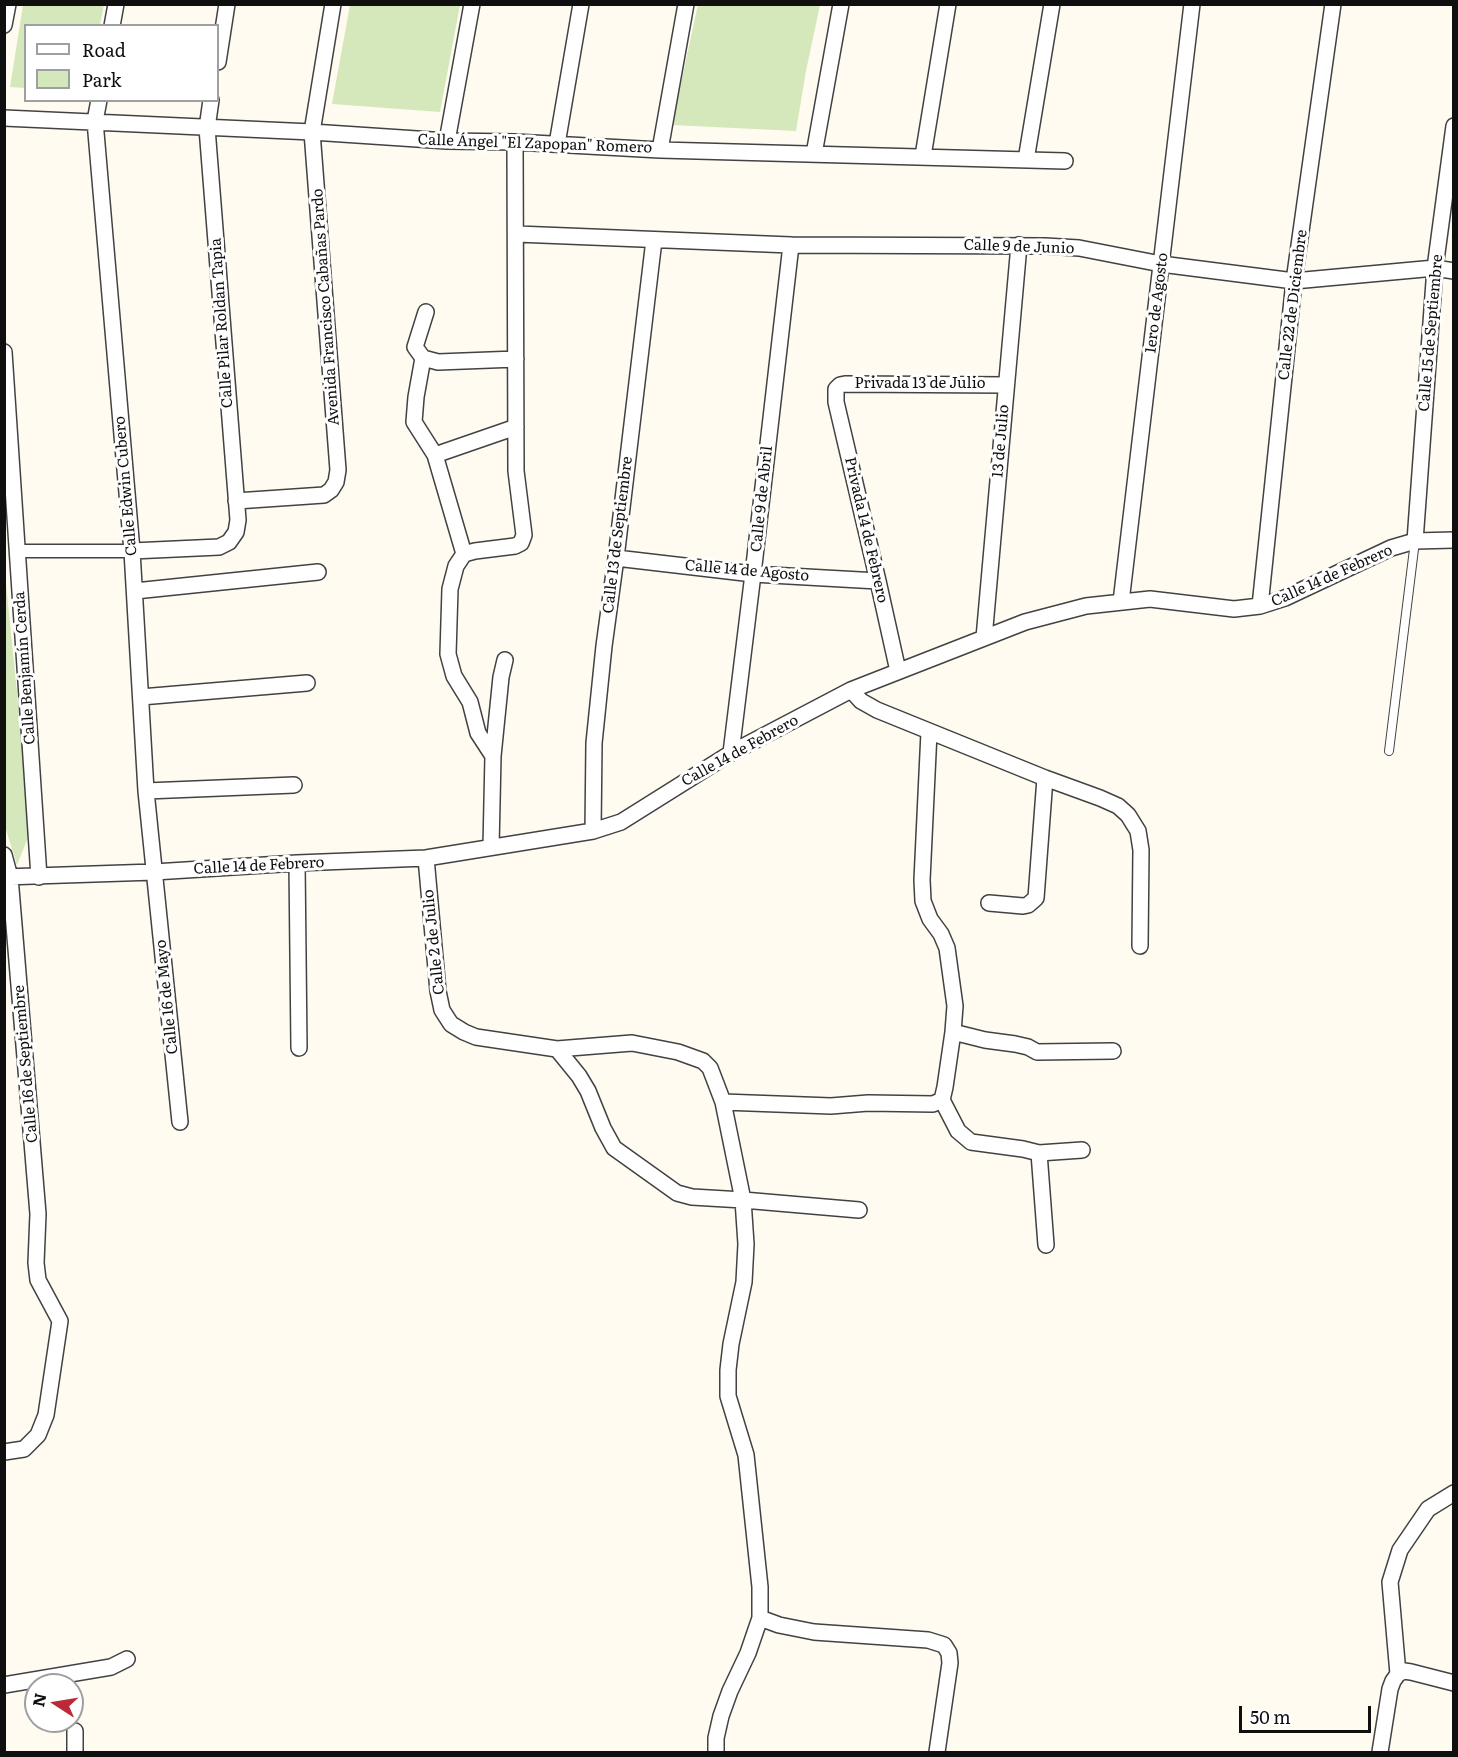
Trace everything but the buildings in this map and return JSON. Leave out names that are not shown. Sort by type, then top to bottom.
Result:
[{"type":"street","points":[[4,25],[8,4]]},
{"type":"street","points":[[112,24],[116,4]]},
{"type":"street","points":[[219,56],[227,4]]},
{"type":"street","name":"Avenida Francisco Cabañas Pardo","points":[[236,501],[324,495],[336,482],[338,458],[312,132],[333,4]]},
{"type":"street","points":[[447,141],[472,4]]},
{"type":"street","points":[[557,144],[581,4]]},
{"type":"street","points":[[660,150],[686,4]]},
{"type":"street","points":[[814,154],[841,4]]},
{"type":"street","points":[[923,156],[948,4]]},
{"type":"street","points":[[1026,160],[1052,4]]},
{"type":"street","name":"1ero de Agosto","points":[[1121,602],[1192,4]]},
{"type":"street","name":"Calle 22 de Diciembre","points":[[1260,606],[1294,281],[1333,4]]},
{"type":"street","name":"Calle Edwin Cubero","points":[[99,102],[95,122],[132,551],[146,791],[154,872]]},
{"type":"street","name":"Calle Pilar Roldan Tapia","points":[[132,551],[219,547],[229,542],[236,532],[238,520],[207,128],[211,102]]},
{"type":"street","name":"Calle Ángel \"El Zapopan\" Romero","points":[[4,118],[660,150],[1065,161]]},
{"type":"street","name":"Calle 15 de Septiembre","points":[[1415,541],[1435,268],[1453,135]]},
{"type":"street","points":[[493,756],[478,734],[470,702],[454,676],[448,654],[450,589],[456,566],[464,554],[475,550],[515,546],[521,543],[524,535],[516,471],[516,142]]},
{"type":"street","name":"Calle 9 de Junio","points":[[517,234],[791,245],[1019,245],[1079,248],[1161,264],[1294,281],[1435,268],[1454,271]]},
{"type":"street","name":"Calle 13 de Septiembre","points":[[593,831],[594,743],[604,646],[654,240]]},
{"type":"street","name":"Calle 9 de Abril","points":[[731,753],[791,245]]},
{"type":"street","name":"13 de Julio","points":[[984,638],[1019,245]]},
{"type":"street","points":[[426,312],[415,347],[423,358],[438,362],[516,360]]},
{"type":"street","name":"Calle Benjamín Cerda","points":[[4,352],[39,877]]},
{"type":"street","points":[[423,358],[414,422],[435,455],[464,554]]},
{"type":"street","name":"Privada 13 de Julio","points":[[836,389],[845,384],[1005,385]]},
{"type":"street","name":"Privada 14 de Febrero","points":[[836,389],[836,402],[898,671]]},
{"type":"street","points":[[435,455],[516,427]]},
{"type":"street","name":"Calle 14 de Febrero","points":[[8,877],[426,858],[593,831],[621,822],[731,753],[851,690],[1025,621],[1086,606],[1150,599],[1234,609],[1260,606],[1285,598],[1373,555],[1415,541],[1454,540]]},
{"type":"street","points":[[17,551],[132,551]]},
{"type":"street","name":"Calle 14 de Agosto","points":[[616,558],[753,574],[878,581]]},
{"type":"street","points":[[135,591],[318,572]]},
{"type":"street","points":[[491,847],[493,756],[501,677],[505,660]]},
{"type":"street","points":[[141,697],[308,682]]},
{"type":"street","points":[[851,690],[861,701],[877,710],[1118,806],[1128,815],[1138,831],[1141,850],[1140,946]]},
{"type":"street","points":[[929,732],[923,901],[930,920],[941,934],[947,948],[954,1006],[953,1032],[942,1100],[958,1131],[971,1142],[1039,1153],[1082,1150]]},
{"type":"street","points":[[989,903],[1023,906],[1036,898],[1044,778]]},
{"type":"street","points":[[146,791],[294,785]]},
{"type":"street","name":"Calle 16 de Septiembre","points":[[4,855],[8,877],[38,1214],[36,1263],[38,1280],[60,1321],[46,1415],[38,1435],[24,1449],[4,1452]]},
{"type":"street","name":"Calle 2 de Julio","points":[[426,858],[438,991],[442,1010],[451,1024],[476,1037],[556,1049]]},
{"type":"street","points":[[297,863],[299,1048]]},
{"type":"street","name":"Calle 16 de Mayo","points":[[154,872],[180,1122]]},
{"type":"street","points":[[953,1032],[1028,1047],[1037,1052],[1113,1051]]},
{"type":"street","points":[[556,1049],[632,1043],[687,1055],[710,1068],[723,1102],[743,1200],[746,1244],[744,1282],[731,1344],[728,1396],[746,1455],[760,1587],[760,1618],[721,1716],[716,1738],[716,1752]]},
{"type":"street","points":[[556,1049],[579,1076],[588,1091],[614,1148],[677,1193],[692,1197],[858,1210]]},
{"type":"street","points":[[723,1102],[831,1106],[868,1103],[933,1104],[942,1100]]},
{"type":"street","points":[[1039,1153],[1046,1245]]},
{"type":"street","points":[[1398,1674],[1390,1582],[1400,1550],[1428,1509],[1454,1493]]},
{"type":"street","points":[[760,1618],[779,1625],[814,1632],[928,1640],[944,1645],[949,1653],[950,1663],[937,1752]]},
{"type":"street","points":[[4,1685],[111,1667],[127,1659]]},
{"type":"street","points":[[1380,1752],[1390,1689],[1398,1674],[1404,1671],[1411,1672],[1454,1683]]},
{"type":"street","points":[[75,1733],[75,1752]]},
{"type":"lane","points":[[1389,751],[1415,541]]},
{"type":"green space","points":[[698,4],[820,5],[796,131],[672,125]]},
{"type":"green space","points":[[23,5],[104,5],[100,24],[24,24],[24,88],[10,87]]},
{"type":"green space","points":[[350,5],[460,5],[440,112],[332,104]]},
{"type":"green space","points":[[4,564],[31,830],[17,865],[4,823]]}]
